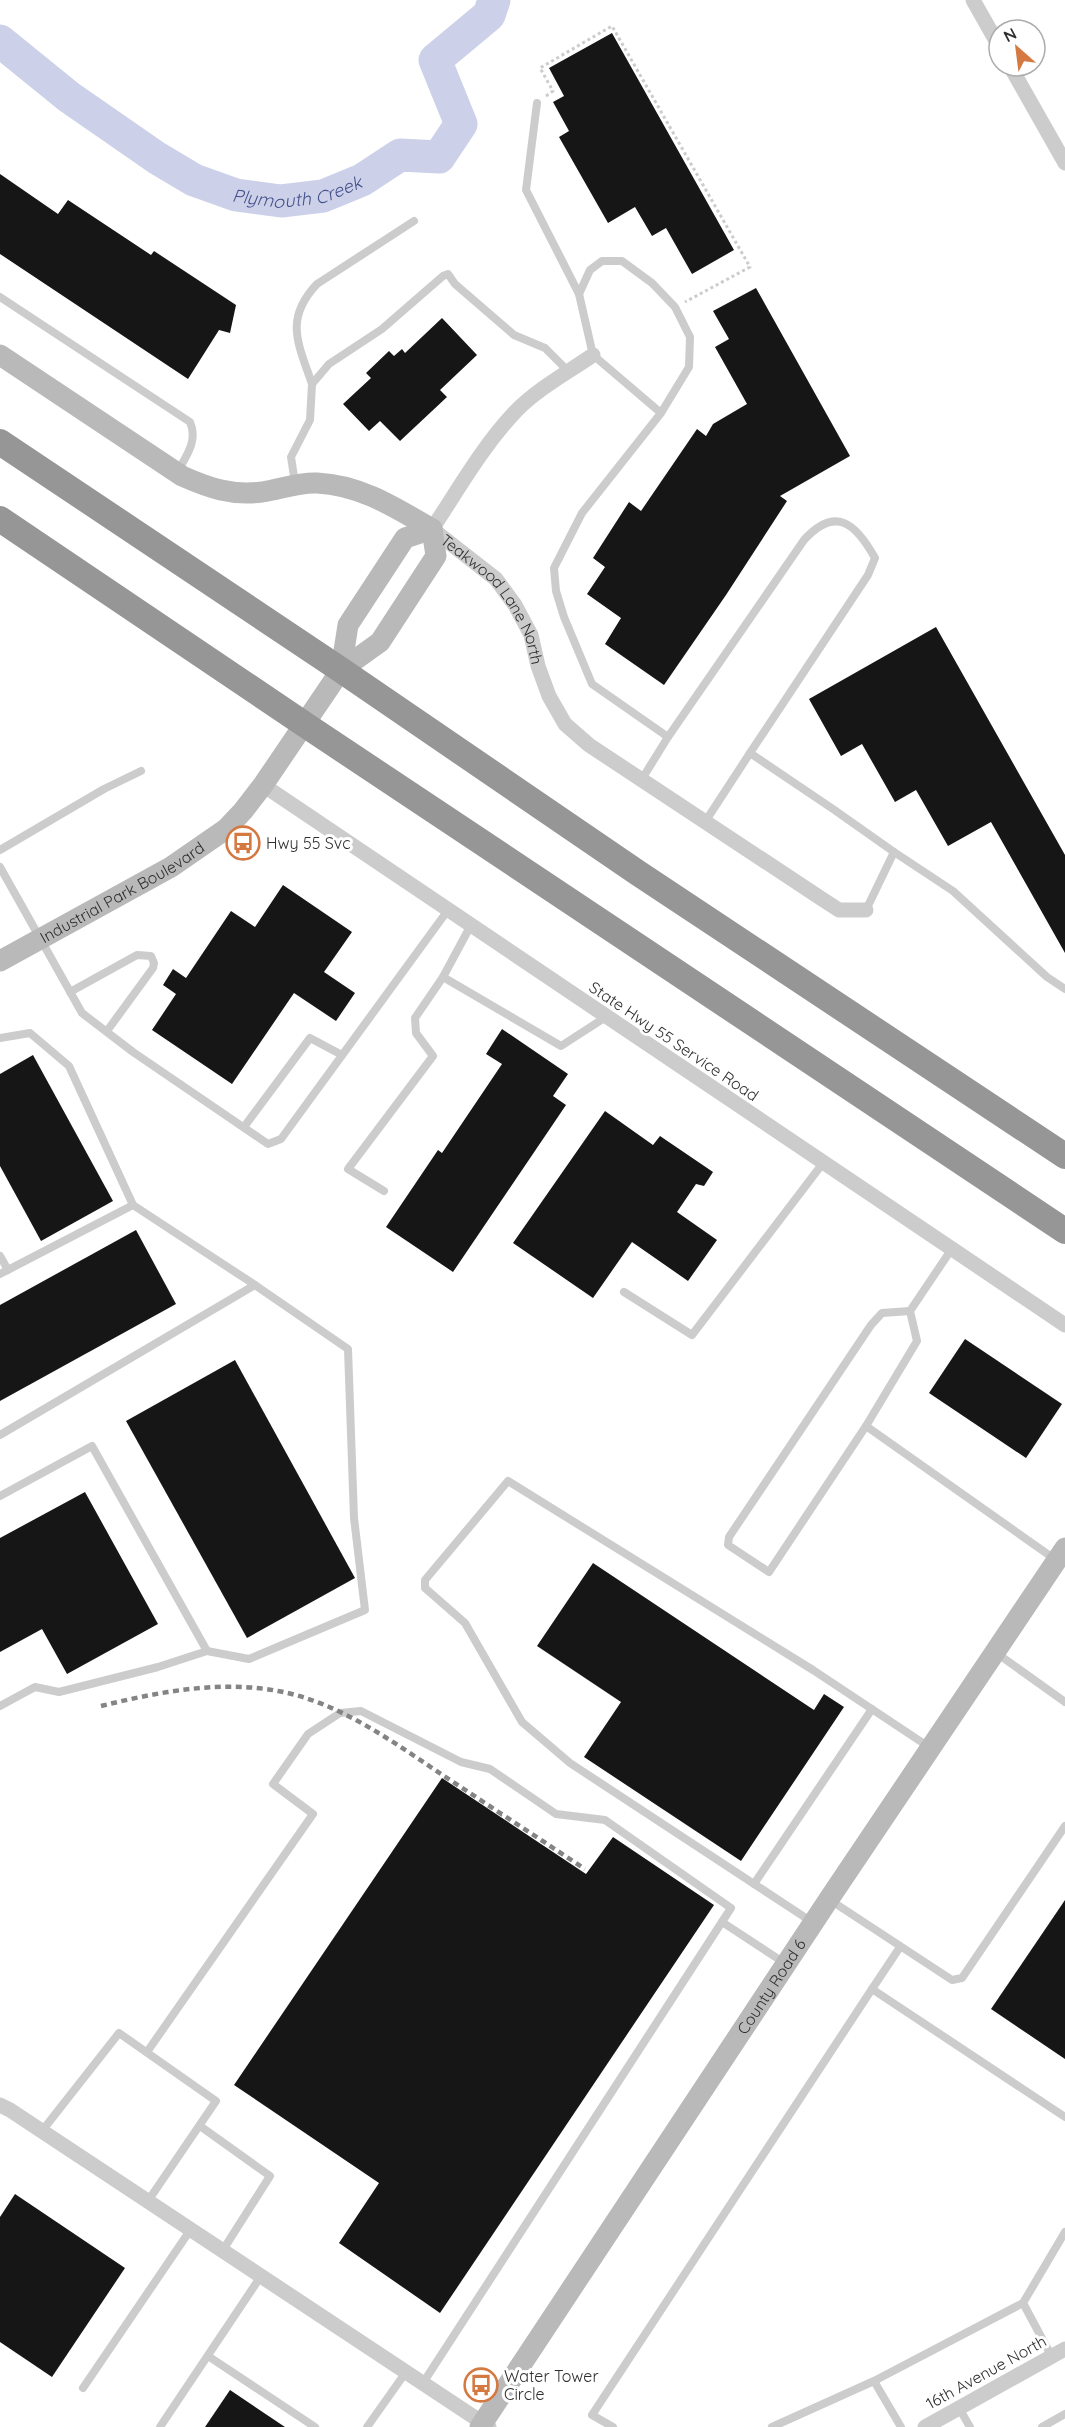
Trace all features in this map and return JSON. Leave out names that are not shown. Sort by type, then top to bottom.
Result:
[{"type":"highway","points":[[0,442],[341,669],[638,873],[1065,1156]]},
{"type":"highway","points":[[0,519],[1065,1231]]},
{"type":"street","points":[[973,0],[987,25]]},
{"type":"street","points":[[1017,78],[1065,163]]},
{"type":"street","name":"Teakwood Lane North","points":[[0,355],[178,473],[206,487],[241,494],[317,483],[354,489],[375,496],[432,529],[496,579],[515,605],[531,634],[538,666],[549,696],[565,724],[590,745],[839,910],[866,910]]},
{"type":"street","points":[[432,529],[487,447],[509,419],[532,397],[593,355]]},
{"type":"street","name":"Industrial Park Boulevard","points":[[0,961],[171,867],[210,842],[243,812],[341,669],[380,642],[436,556],[432,529],[405,538],[348,625],[341,669]]},
{"type":"street","name":"State Hwy 55 Service Road","points":[[263,785],[1065,1325]]},
{"type":"street","name":"County Road 6","points":[[484,2425],[829,1899],[1061,1554]]},
{"type":"street","points":[[0,2105],[223,2250],[484,2425]]},
{"type":"street","name":"16th Avenue North","points":[[925,2427],[1058,2353]]},
{"type":"lane","points":[[537,103],[525,190],[579,294],[593,355],[661,413]]},
{"type":"lane","points":[[295,485],[291,457],[310,420],[312,384],[300,351],[295,317],[304,298],[317,284],[414,221]]},
{"type":"lane","points":[[579,294],[590,270],[602,261],[622,261],[652,284],[675,307],[690,337],[689,368],[661,413],[582,513],[554,568],[556,591],[564,617],[592,684],[668,737]]},
{"type":"lane","points":[[312,384],[329,364],[382,329],[442,276],[448,274],[455,284],[514,335],[545,348],[569,372]]},
{"type":"lane","points":[[0,297],[190,422],[194,431],[191,447],[178,473]]},
{"type":"lane","points":[[642,779],[668,737],[804,540],[816,527],[834,520],[852,525],[875,558],[868,575],[705,822]]},
{"type":"lane","points":[[750,753],[953,891],[1047,977],[1065,989]]},
{"type":"lane","points":[[0,850],[104,789],[141,771]]},
{"type":"lane","points":[[866,910],[894,852]]},
{"type":"lane","points":[[0,867],[82,1013],[268,1144],[281,1139],[448,910]]},
{"type":"lane","points":[[384,1191],[348,1168],[433,1056],[416,1033],[415,1018],[443,977],[471,925]]},
{"type":"lane","points":[[70,992],[137,955],[152,956],[153,968],[107,1031]]},
{"type":"lane","points":[[443,977],[561,1046],[606,1017]]},
{"type":"lane","points":[[0,1038],[30,1033],[69,1066],[133,1205],[348,1349],[354,1518],[365,1610],[249,1659],[207,1651],[158,1667],[58,1692],[35,1687],[0,1706]]},
{"type":"lane","points":[[244,1127],[310,1038],[342,1055]]},
{"type":"lane","points":[[624,1292],[692,1335],[823,1163]]},
{"type":"lane","points":[[0,1256],[4,1272],[133,1205]]},
{"type":"lane","points":[[910,1311],[882,1313],[871,1325],[729,1537],[728,1545],[769,1572],[866,1426],[917,1341],[910,1311],[951,1250]]},
{"type":"lane","points":[[0,1435],[255,1285]]},
{"type":"lane","points":[[866,1426],[1061,1554]]},
{"type":"lane","points":[[0,1496],[92,1446],[207,1651]]},
{"type":"lane","points":[[814,1923],[570,1762],[522,1722],[465,1623],[424,1588],[425,1580],[508,1481],[813,1670],[930,1748]]},
{"type":"lane","points":[[995,1652],[1065,1701]]},
{"type":"lane","points":[[754,1884],[872,1709]]},
{"type":"lane","points":[[147,2052],[313,1814],[273,1784],[308,1734],[340,1713],[361,1711],[461,1762],[490,1769],[556,1814],[605,1820],[731,1908],[423,2383]]},
{"type":"lane","points":[[829,1899],[952,1980],[962,1978],[1065,1826]]},
{"type":"lane","points":[[722,1923],[787,1964]]},
{"type":"lane","points":[[613,2427],[592,2415],[900,1947]]},
{"type":"lane","points":[[872,1989],[1065,2117]]},
{"type":"lane","points":[[42,2131],[119,2033],[216,2101],[148,2201]]},
{"type":"lane","points":[[200,2126],[270,2176],[223,2250]]},
{"type":"lane","points":[[83,2388],[191,2229]]},
{"type":"lane","points":[[772,2427],[874,2381],[1023,2303],[1065,2232]]},
{"type":"lane","points":[[160,2427],[261,2276]]},
{"type":"lane","points":[[1023,2303],[1058,2353]]},
{"type":"lane","points":[[208,2356],[315,2427]]},
{"type":"lane","points":[[367,2427],[406,2372]]},
{"type":"lane","points":[[874,2381],[901,2427]]},
{"type":"lane","points":[[959,2408],[970,2427]]},
{"type":"lane","points":[[1042,2427],[1065,2414]]},
{"type":"path","points":[[537,103],[553,91],[540,68],[612,26],[750,267],[675,307]]},
{"type":"building","points":[[612,33],[734,250],[692,274],[666,228],[652,236],[635,207],[608,223],[559,137],[569,131],[553,102],[564,96],[549,68]]},
{"type":"building","points":[[0,174],[58,214],[68,200],[151,255],[154,251],[236,305],[230,333],[219,330],[188,379],[0,254]]},
{"type":"building","points":[[756,288],[850,456],[780,496],[787,501],[664,685],[605,644],[621,618],[587,594],[605,567],[593,558],[629,502],[641,511],[697,429],[706,436],[713,424],[747,404],[715,347],[729,339],[713,311]]},
{"type":"building","points":[[442,318],[477,355],[440,390],[447,397],[400,441],[380,421],[369,431],[343,404],[371,378],[366,373],[389,351],[394,356],[402,349],[405,353]]},
{"type":"building","points":[[936,627],[1065,855],[1065,953],[991,822],[948,846],[916,790],[895,802],[862,744],[841,756],[809,699]]},
{"type":"building","points":[[283,885],[352,932],[324,972],[355,993],[336,1021],[294,993],[232,1084],[152,1030],[176,994],[163,985],[173,969],[186,978],[231,911],[255,927]]},
{"type":"building","points":[[502,1029],[568,1074],[553,1096],[566,1105],[453,1272],[386,1227],[438,1150],[442,1153],[502,1064],[486,1054]]},
{"type":"building","points":[[33,1055],[113,1201],[41,1241],[0,1166],[0,1074]]},
{"type":"building","points":[[605,1111],[653,1145],[660,1136],[713,1172],[704,1186],[696,1184],[677,1212],[717,1240],[688,1281],[632,1242],[593,1298],[513,1243]]},
{"type":"building","points":[[136,1230],[176,1304],[0,1401],[0,1305]]},
{"type":"building","points":[[965,1339],[1062,1404],[1026,1458],[929,1393]]},
{"type":"building","points":[[235,1360],[355,1578],[247,1638],[126,1421]]},
{"type":"building","points":[[85,1492],[158,1624],[67,1674],[42,1629],[0,1652],[0,1538]]},
{"type":"building","points":[[593,1563],[814,1710],[824,1694],[844,1707],[741,1861],[584,1757],[621,1702],[537,1646]]},
{"type":"building","points":[[442,1778],[586,1874],[613,1837],[714,1905],[440,2313],[339,2243],[379,2183],[234,2085]]},
{"type":"building","points":[[1065,1900],[1065,2059],[991,2009]]},
{"type":"building","points":[[15,2194],[125,2268],[52,2377],[0,2342],[0,2217]]},
{"type":"building","points":[[230,2390],[285,2427],[205,2427]]},
{"type":"waterway","name":"Plymouth Creek","points":[[0,41],[69,97],[157,158],[194,180],[236,195],[281,201],[323,196],[362,180],[400,155],[439,157],[461,124],[435,60],[489,15],[494,0]]},
{"type":"railway","points":[[101,1706],[167,1692],[212,1687],[256,1688],[301,1696],[344,1714],[385,1737],[585,1869]]},
{"type":"place","name":"Hwy 55 Svc","points":[[243,843]]},
{"type":"place","name":"Water Tower Circle","points":[[481,2385]]}]
